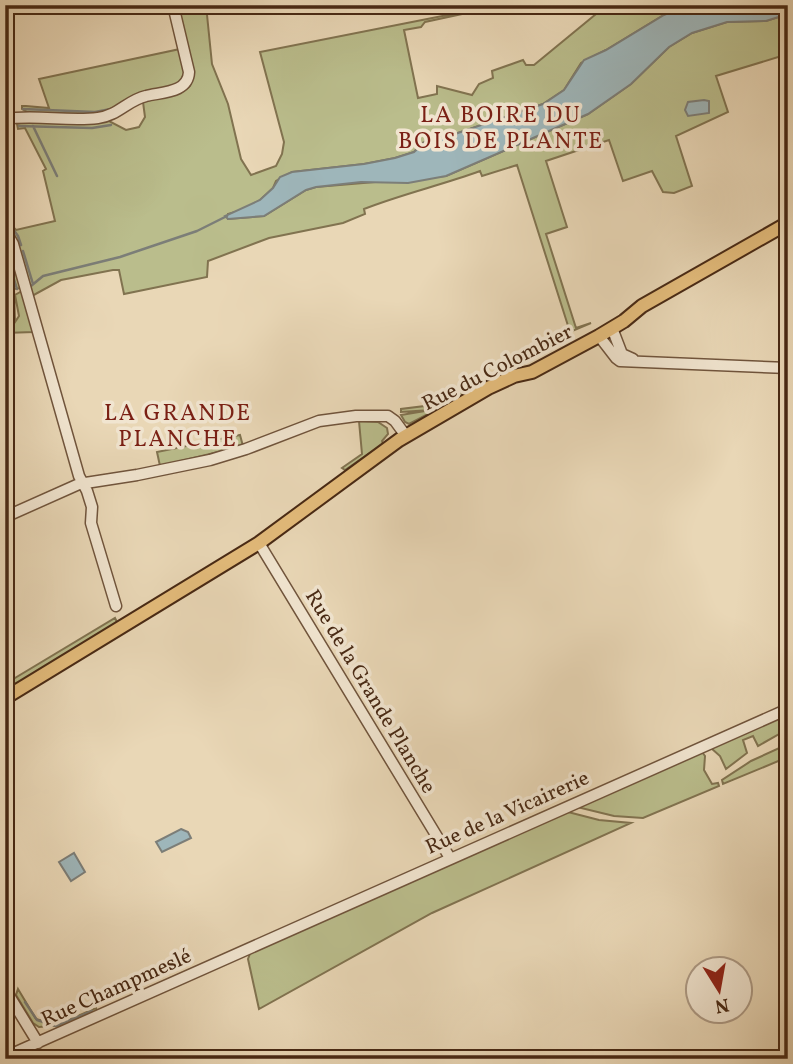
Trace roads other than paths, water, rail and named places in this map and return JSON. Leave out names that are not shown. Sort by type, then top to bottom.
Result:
[{"type":"main road","name":"Rue du Colombier","points":[[5,698],[259,543],[403,438],[488,388],[514,376],[532,372],[599,336],[642,306],[788,223]]},
{"type":"street","points":[[5,119],[99,118],[118,112],[141,97],[181,88],[187,82],[189,72],[173,5]]},
{"type":"street","points":[[5,230],[13,244],[79,476],[92,507],[90,519],[116,606]]},
{"type":"street","points":[[612,328],[625,357],[654,362]]},
{"type":"street","points":[[599,336],[620,361],[788,368]]},
{"type":"street","points":[[5,517],[83,483],[210,460],[319,421],[338,417],[392,418],[403,438]]},
{"type":"street","name":"Rue de la Grande Planche","points":[[259,543],[450,858]]},
{"type":"street","name":"Rue de la Vicairerie","points":[[242,951],[788,709]]},
{"type":"street","name":"Rue Champmeslé","points":[[5,1057],[242,951]]},
{"type":"street","points":[[5,989],[38,1043]]},
{"type":"water","points":[[686,5],[788,5],[788,14],[766,21],[727,22],[692,33],[669,47],[631,84],[588,114],[446,176],[408,183],[361,182],[316,187],[306,190],[264,216],[228,219],[225,216],[260,200],[280,177],[292,172],[395,158],[414,152],[427,140],[455,134],[543,104],[564,90],[584,60]]},
{"type":"water","points":[[709,101],[709,113],[688,116],[685,110],[688,102]]},
{"type":"water","points":[[181,829],[188,832],[191,838],[162,852],[156,842]]},
{"type":"water","points":[[74,853],[85,872],[71,881],[59,862]]},
{"type":"waterway","points":[[23,109],[95,112],[111,109]]},
{"type":"waterway","points":[[19,126],[92,128],[111,125]]},
{"type":"waterway","points":[[33,126],[57,176]]},
{"type":"waterway","points":[[31,286],[43,276],[120,257],[197,231],[227,216]]},
{"type":"waterway","points":[[5,218],[21,245]]},
{"type":"waterway","points":[[5,250],[11,269]]},
{"type":"waterway","points":[[23,251],[33,284]]},
{"type":"waterway","points":[[13,276],[17,289]]},
{"type":"waterway","points":[[25,1002],[37,1020],[56,1026],[92,1011]]},
{"type":"district","name":"LA BOIRE DU BOIS DE PLANTE","points":[[501,127]]},
{"type":"district","name":"LA GRANDE PLANCHE","points":[[178,425]]}]
